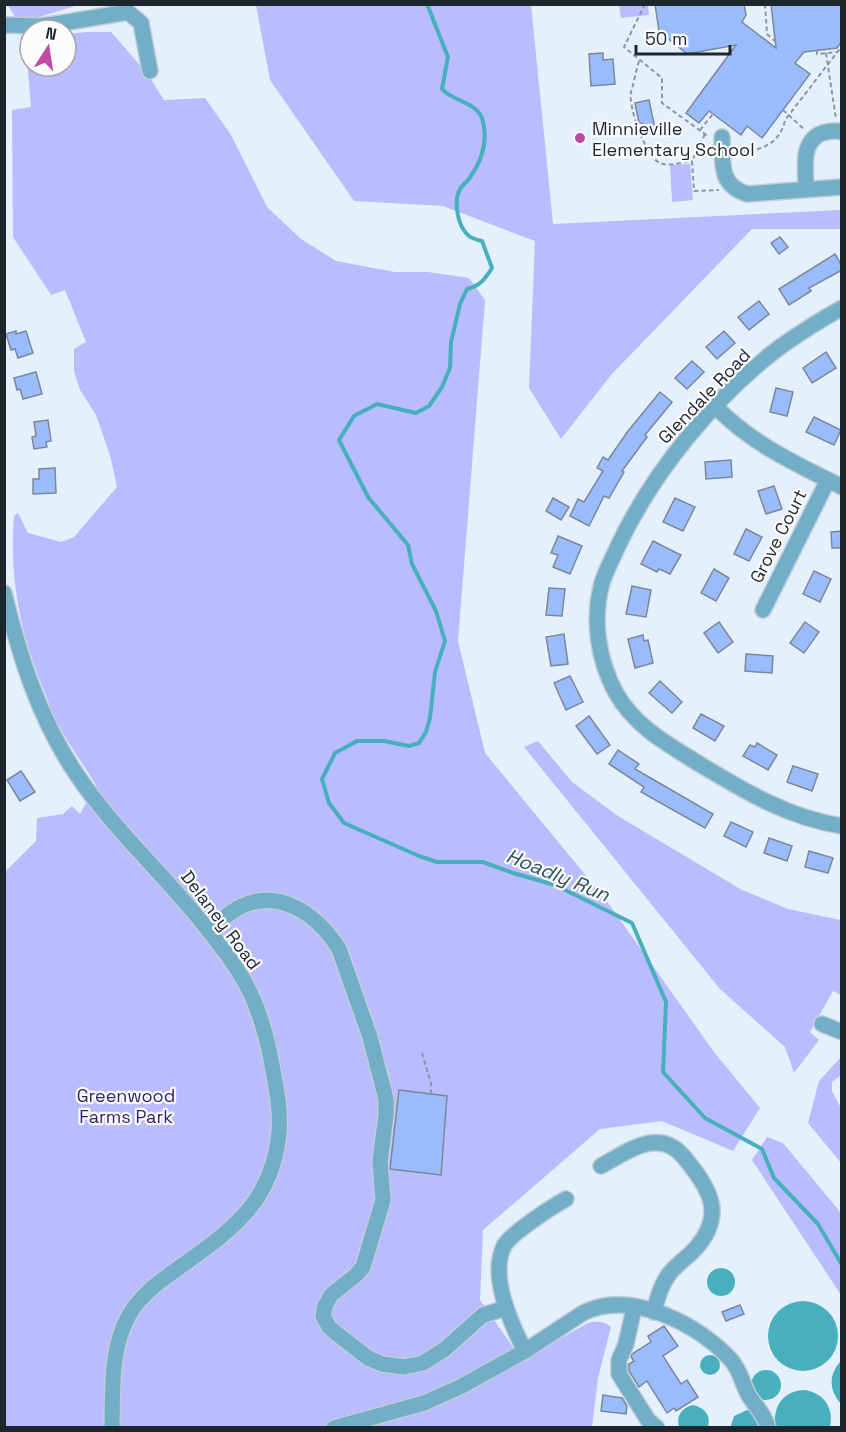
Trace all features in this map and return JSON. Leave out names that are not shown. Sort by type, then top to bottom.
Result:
[{"type":"street","points":[[4,25],[41,26],[128,12],[141,23],[150,71]]},
{"type":"street","points":[[806,189],[805,163],[808,145],[820,134],[840,132]]},
{"type":"street","points":[[722,147],[723,170],[726,178],[735,189],[747,194],[842,187]]},
{"type":"street","name":"Glendale Road","points":[[842,308],[808,327],[751,371],[678,449],[624,532],[607,569],[598,603],[598,638],[608,677],[622,702],[638,721],[661,741],[758,798],[806,819],[842,826]]},
{"type":"street","points":[[716,406],[729,420],[757,442],[835,483]]},
{"type":"street","name":"Grove Court","points":[[763,610],[835,483]]},
{"type":"street","name":"Delaney Road","points":[[4,593],[31,687],[55,738],[71,765],[108,816],[209,931],[253,997],[269,1050],[279,1110],[277,1150],[271,1171],[255,1203],[221,1237],[155,1285],[129,1315],[116,1348],[112,1428]]},
{"type":"street","points":[[209,931],[243,905],[260,902],[288,904],[312,917],[329,934],[339,949],[379,1067],[386,1100],[380,1162],[383,1200],[363,1267],[331,1295],[325,1306],[324,1316],[329,1327],[373,1361],[390,1366],[412,1366],[433,1358],[483,1315],[506,1308]]},
{"type":"street","points":[[822,1024],[842,1032]]},
{"type":"street","points":[[601,1166],[642,1144],[653,1141],[664,1142],[680,1152],[696,1171],[709,1194],[712,1205],[708,1231],[694,1250],[668,1276],[658,1295],[654,1312]]},
{"type":"street","points":[[525,1351],[506,1308],[500,1267],[505,1244],[551,1207],[566,1198]]},
{"type":"street","points":[[334,1428],[424,1403],[460,1387],[525,1351],[593,1308],[610,1305],[669,1316],[705,1336],[732,1360],[739,1371],[746,1391],[768,1428]]},
{"type":"street","points":[[634,1308],[626,1344],[619,1360],[619,1374],[648,1420],[657,1428]]},
{"type":"path","points":[[645,4],[624,47],[662,78],[662,103],[722,147],[764,148],[783,128],[785,120],[842,46]]},
{"type":"path","points":[[765,4],[767,34],[777,43]]},
{"type":"path","points":[[817,50],[817,54],[837,52]]},
{"type":"path","points":[[826,53],[840,132]]},
{"type":"path","points":[[640,60],[631,95],[646,150],[662,164],[692,161]]},
{"type":"path","points":[[783,110],[801,126]]},
{"type":"path","points":[[700,130],[713,114]]},
{"type":"path","points":[[705,134],[692,161],[694,191],[735,189]]},
{"type":"path","points":[[422,1053],[431,1083],[431,1094]]},
{"type":"green space","points":[[8,5],[78,5],[36,18],[15,17]]},
{"type":"green space","points":[[256,5],[531,5],[553,224],[841,210],[841,229],[752,229],[611,375],[561,439],[529,388],[535,241],[443,206],[354,201],[270,80]]},
{"type":"green space","points":[[619,5],[648,5],[649,15],[621,18]]},
{"type":"green space","name":"Greenwood Farms Park","points":[[111,32],[146,72],[164,100],[205,98],[231,135],[267,207],[301,239],[336,261],[395,272],[428,272],[469,278],[485,300],[458,641],[485,753],[606,900],[714,1052],[760,1108],[733,1151],[662,1121],[600,1129],[483,1230],[480,1300],[522,1360],[588,1323],[600,1322],[611,1327],[598,1378],[592,1427],[5,1428],[5,872],[36,841],[37,818],[63,814],[72,806],[80,814],[96,785],[52,712],[28,646],[15,582],[14,516],[18,513],[28,533],[61,542],[74,537],[117,487],[110,455],[96,415],[80,390],[74,371],[74,349],[86,342],[65,290],[51,295],[13,237],[12,110],[31,107],[29,78],[78,78],[78,33]]},
{"type":"green space","points":[[690,164],[693,200],[672,202],[670,165]]},
{"type":"green space","points":[[538,741],[572,782],[618,816],[742,890],[788,909],[841,920],[841,995],[833,991],[810,1032],[819,1040],[794,1073],[785,1047],[720,989],[524,747]]},
{"type":"green space","points":[[841,1057],[841,1075],[832,1082],[832,1091],[841,1108],[841,1163],[808,1123],[819,1081]]},
{"type":"green space","points":[[767,1137],[783,1143],[841,1213],[841,1295],[752,1160]]},
{"type":"shaded area","points":[[721,1268],[731,1272],[735,1282],[731,1292],[721,1296],[711,1292],[707,1282],[711,1272]]},
{"type":"shaded area","points":[[803,1301],[816,1304],[828,1311],[835,1323],[838,1336],[835,1349],[828,1361],[816,1368],[803,1371],[790,1368],[778,1361],[771,1349],[768,1336],[771,1323],[778,1311],[790,1304]]},
{"type":"shaded area","points":[[710,1355],[717,1358],[720,1365],[717,1372],[710,1375],[703,1372],[700,1365],[703,1358]]},
{"type":"shaded area","points":[[841,1361],[841,1404],[832,1388],[832,1377]]},
{"type":"shaded area","points":[[766,1370],[777,1374],[781,1385],[777,1396],[766,1400],[755,1396],[751,1385],[755,1374]]},
{"type":"shaded area","points":[[805,1390],[817,1394],[826,1402],[831,1420],[830,1427],[776,1428],[775,1413],[781,1401],[791,1393]]},
{"type":"shaded area","points":[[693,1405],[706,1413],[709,1419],[708,1427],[679,1427],[680,1413]]},
{"type":"shaded area","points":[[747,1410],[752,1411],[762,1427],[730,1428],[734,1416]]},
{"type":"building","points":[[655,4],[744,4],[746,15],[742,22],[776,48],[771,4],[842,4],[842,41],[837,48],[804,52],[795,63],[810,74],[762,138],[747,126],[741,135],[709,111],[699,123],[686,113],[736,45],[687,54],[659,31]]},
{"type":"building","points":[[603,53],[603,60],[613,59],[615,84],[591,86],[589,54]]},
{"type":"building","points":[[649,100],[656,133],[639,123],[635,103]]},
{"type":"building","points":[[780,237],[788,247],[779,254],[771,243]]},
{"type":"building","points":[[835,254],[842,270],[809,288],[811,291],[789,305],[779,289]]},
{"type":"building","points":[[759,301],[769,314],[749,330],[738,317]]},
{"type":"building","points":[[16,331],[16,334],[26,331],[33,353],[18,358],[15,349],[11,350],[6,334]]},
{"type":"building","points":[[724,331],[735,343],[717,359],[706,347]]},
{"type":"building","points":[[826,352],[836,368],[812,383],[803,368]]},
{"type":"building","points":[[692,361],[704,372],[687,389],[675,378]]},
{"type":"building","points":[[36,372],[42,394],[23,399],[20,389],[17,390],[14,378]]},
{"type":"building","points":[[776,388],[793,392],[787,416],[770,412]]},
{"type":"building","points":[[660,392],[672,402],[645,435],[647,437],[622,471],[624,472],[609,498],[604,496],[589,526],[570,516],[578,499],[584,502],[603,471],[597,468],[603,457],[608,460]]},
{"type":"building","points":[[814,417],[841,430],[834,445],[806,432]]},
{"type":"building","points":[[48,420],[51,441],[46,442],[47,447],[34,449],[32,437],[36,436],[34,422]]},
{"type":"building","points":[[731,460],[732,477],[706,479],[705,462]]},
{"type":"building","points":[[55,468],[56,493],[33,494],[33,479],[39,479],[39,469]]},
{"type":"building","points":[[774,486],[782,509],[766,514],[758,491]]},
{"type":"building","points":[[553,498],[569,507],[561,520],[546,511]]},
{"type":"building","points":[[675,498],[695,507],[683,531],[663,522]]},
{"type":"building","points":[[746,529],[762,537],[749,561],[734,554]]},
{"type":"building","points":[[842,531],[842,548],[832,548],[831,532]]},
{"type":"building","points":[[558,536],[582,546],[570,574],[553,567],[558,555],[551,553]]},
{"type":"building","points":[[653,541],[681,555],[670,574],[659,569],[657,572],[641,564]]},
{"type":"building","points":[[714,569],[729,578],[716,601],[701,593]]},
{"type":"building","points":[[814,571],[831,579],[820,602],[803,594]]},
{"type":"building","points":[[632,586],[651,590],[646,617],[626,614]]},
{"type":"building","points":[[549,588],[565,589],[562,616],[546,615]]},
{"type":"building","points":[[719,622],[733,642],[718,653],[704,633]]},
{"type":"building","points":[[805,622],[819,632],[804,653],[790,643]]},
{"type":"building","points":[[564,634],[568,664],[551,666],[546,637]]},
{"type":"building","points":[[643,635],[644,641],[648,640],[653,663],[635,668],[628,639]]},
{"type":"building","points":[[746,654],[773,656],[772,673],[745,671]]},
{"type":"building","points":[[570,676],[583,702],[566,710],[554,683]]},
{"type":"building","points":[[660,681],[682,702],[672,713],[649,693]]},
{"type":"building","points":[[701,714],[724,726],[715,741],[693,728]]},
{"type":"building","points":[[589,716],[610,745],[597,754],[576,726]]},
{"type":"building","points":[[757,743],[777,755],[768,770],[743,756],[750,745],[755,747]]},
{"type":"building","points":[[618,750],[639,764],[635,769],[713,814],[705,828],[641,792],[644,787],[609,764]]},
{"type":"building","points":[[793,766],[818,774],[812,791],[787,782]]},
{"type":"building","points":[[21,771],[35,792],[20,801],[7,780]]},
{"type":"building","points":[[731,822],[753,832],[746,847],[724,836]]},
{"type":"building","points":[[769,838],[792,846],[787,861],[764,853]]},
{"type":"building","points":[[809,851],[833,858],[828,873],[805,867]]},
{"type":"building","points":[[399,1090],[447,1096],[441,1175],[390,1169]]},
{"type":"building","points":[[740,1305],[744,1314],[726,1321],[722,1312]]},
{"type":"building","points":[[664,1326],[678,1346],[663,1356],[681,1384],[687,1380],[698,1397],[676,1411],[674,1408],[667,1413],[647,1381],[639,1387],[629,1371],[629,1364],[634,1361],[632,1354],[651,1342],[648,1336]]},
{"type":"building","points":[[603,1395],[622,1398],[627,1406],[626,1414],[601,1411]]},
{"type":"waterway","name":"Hoadly Run","points":[[427,4],[448,57],[442,89],[475,108],[484,126],[485,135],[481,158],[474,172],[460,189],[457,208],[462,227],[469,236],[482,241],[492,268],[482,282],[467,289],[460,304],[451,342],[450,368],[442,387],[429,406],[416,413],[377,404],[354,416],[339,440],[368,497],[408,545],[412,564],[436,611],[445,641],[435,672],[430,718],[426,732],[419,743],[409,746],[384,741],[357,741],[335,753],[322,779],[329,803],[344,823],[419,856],[437,862],[483,862],[555,885],[632,923],[666,1002],[663,1072],[705,1118],[762,1149],[774,1178],[818,1224],[842,1265]]},
{"type":"place","name":"Minnieville Elementary School","points":[[580,138]]}]
